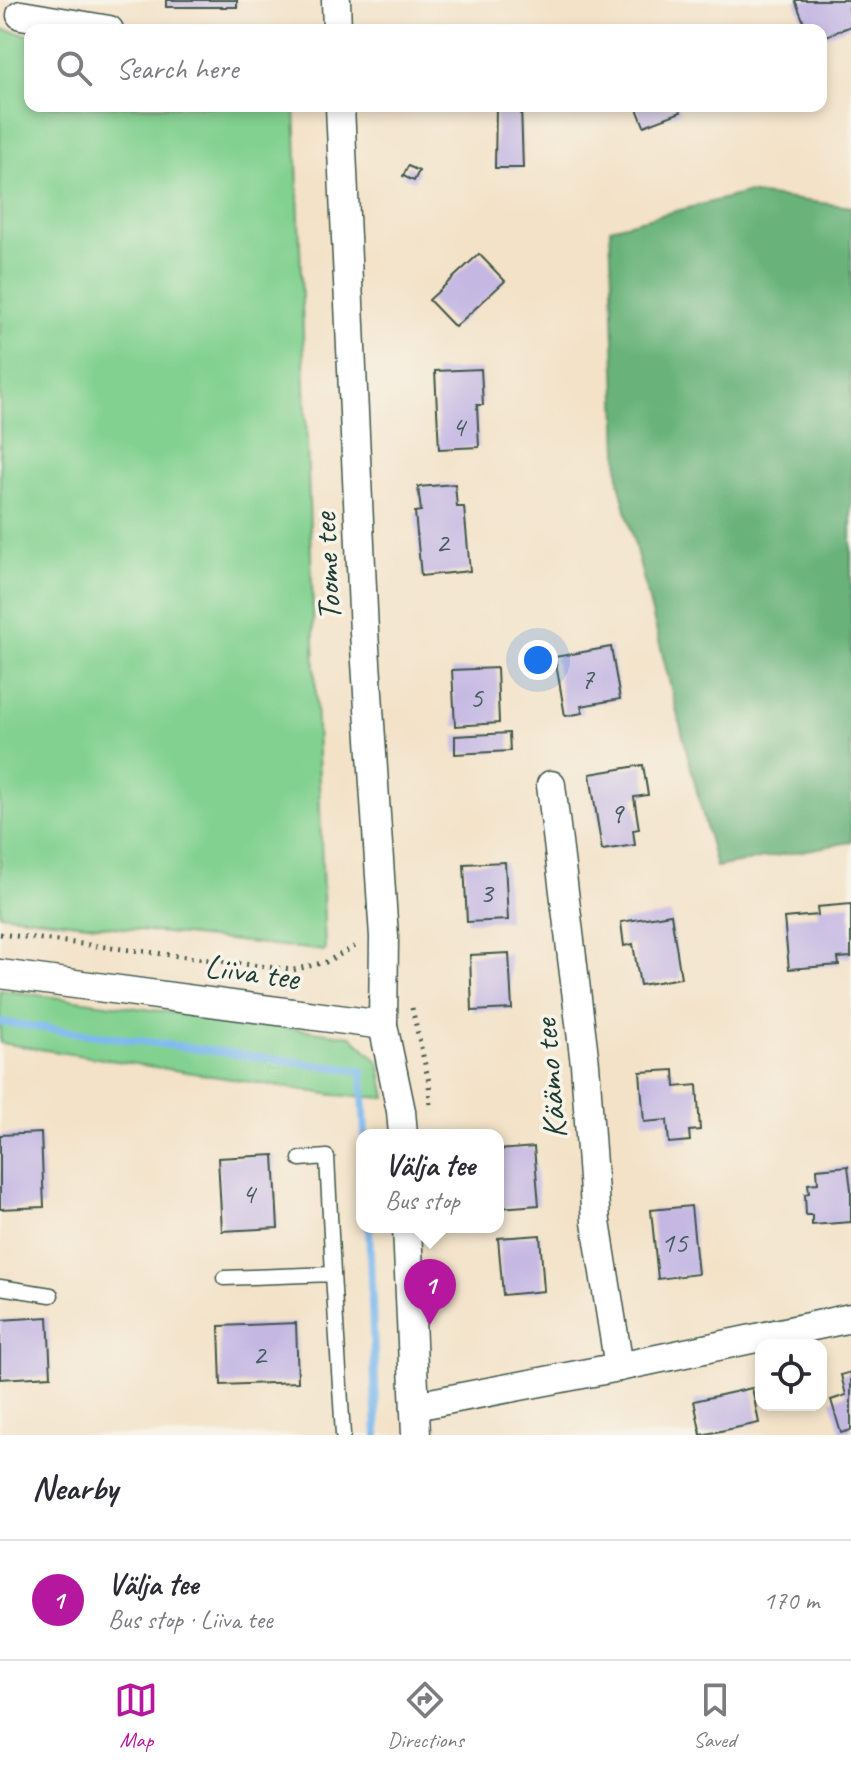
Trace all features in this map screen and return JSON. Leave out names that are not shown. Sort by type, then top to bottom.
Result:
[{"type":"street","points":[[336,0],[337,24]]},
{"type":"street","points":[[21,15],[74,24]]},
{"type":"street","name":"Toome tee","points":[[340,112],[365,645],[384,937],[383,1025]]},
{"type":"street","name":"Käämo tee","points":[[551,785],[585,1064],[596,1222],[619,1367]]},
{"type":"street","name":"Liiva tee","points":[[0,974],[383,1025]]},
{"type":"street","points":[[383,1025],[402,1129]]},
{"type":"street","points":[[407,1233],[416,1435]]},
{"type":"street","points":[[415,1406],[851,1318]]},
{"type":"lane","points":[[300,1159],[327,1157],[343,1435]]},
{"type":"lane","points":[[224,1278],[333,1274]]},
{"type":"lane","points":[[0,1287],[51,1295]]},
{"type":"path","points":[[0,934],[293,970],[326,962],[365,941],[384,937]]},
{"type":"green space","points":[[0,29],[24,34],[24,112],[295,112],[325,951],[0,914]]},
{"type":"green space","points":[[746,193],[851,207],[851,842],[716,867],[619,482],[610,228]]},
{"type":"green space","points":[[0,990],[351,1036],[379,1062],[386,1098],[334,1095],[0,1043]]},
{"type":"building","points":[[166,0],[237,0],[237,7],[166,7]]},
{"type":"building","points":[[795,0],[851,0],[851,26],[827,36],[827,24],[805,24]]},
{"type":"building","points":[[496,112],[521,112],[523,168],[495,168]]},
{"type":"building","points":[[638,112],[681,112],[644,126]]},
{"type":"building","points":[[408,166],[419,171],[414,181],[403,176]]},
{"type":"building","points":[[479,254],[505,281],[455,327],[429,300]]},
{"type":"building","points":[[481,369],[483,405],[477,405],[479,447],[439,449],[435,371]]},
{"type":"building","points":[[455,484],[457,507],[464,507],[470,571],[421,576],[415,512],[421,511],[418,487]]},
{"type":"building","points":[[611,647],[620,699],[581,706],[583,713],[565,716],[555,657]]},
{"type":"building","points":[[497,668],[499,723],[455,726],[452,670]]},
{"type":"building","points":[[509,733],[510,751],[455,754],[455,736]]},
{"type":"building","points":[[643,765],[648,795],[634,797],[639,829],[633,830],[635,845],[602,850],[590,774]]},
{"type":"building","points":[[505,862],[508,920],[467,922],[464,864]]},
{"type":"building","points":[[851,904],[851,957],[838,958],[839,965],[789,969],[784,918],[818,915],[817,907]]},
{"type":"building","points":[[671,914],[681,978],[640,985],[633,944],[624,946],[621,922]]},
{"type":"building","points":[[509,953],[512,1009],[472,1011],[470,955]]},
{"type":"building","points":[[674,1070],[675,1087],[697,1085],[700,1130],[689,1131],[690,1141],[669,1143],[667,1120],[644,1122],[640,1072]]},
{"type":"building","points":[[41,1133],[44,1207],[0,1209],[0,1135]]},
{"type":"building","points":[[534,1147],[539,1205],[504,1208],[504,1150]]},
{"type":"building","points":[[274,1155],[278,1228],[222,1231],[218,1158]]},
{"type":"building","points":[[848,1166],[851,1222],[812,1225],[812,1215],[806,1215],[805,1194],[809,1193],[808,1184],[818,1183],[817,1169]]},
{"type":"building","points":[[691,1206],[698,1274],[658,1279],[651,1210]]},
{"type":"building","points":[[540,1235],[544,1291],[503,1295],[498,1238]]},
{"type":"building","points":[[48,1317],[51,1376],[0,1379],[0,1320]]},
{"type":"building","points":[[296,1323],[298,1382],[221,1385],[219,1326]]},
{"type":"building","points":[[851,1372],[851,1430],[841,1433],[831,1400],[846,1395],[841,1375]]},
{"type":"building","points":[[752,1388],[759,1423],[701,1435],[694,1401]]},
{"type":"waterway","points":[[0,1022],[362,1071],[365,1129]]},
{"type":"waterway","points":[[369,1233],[377,1435]]},
{"type":"place","name":"Välja tee","points":[[430,1325]]}]
